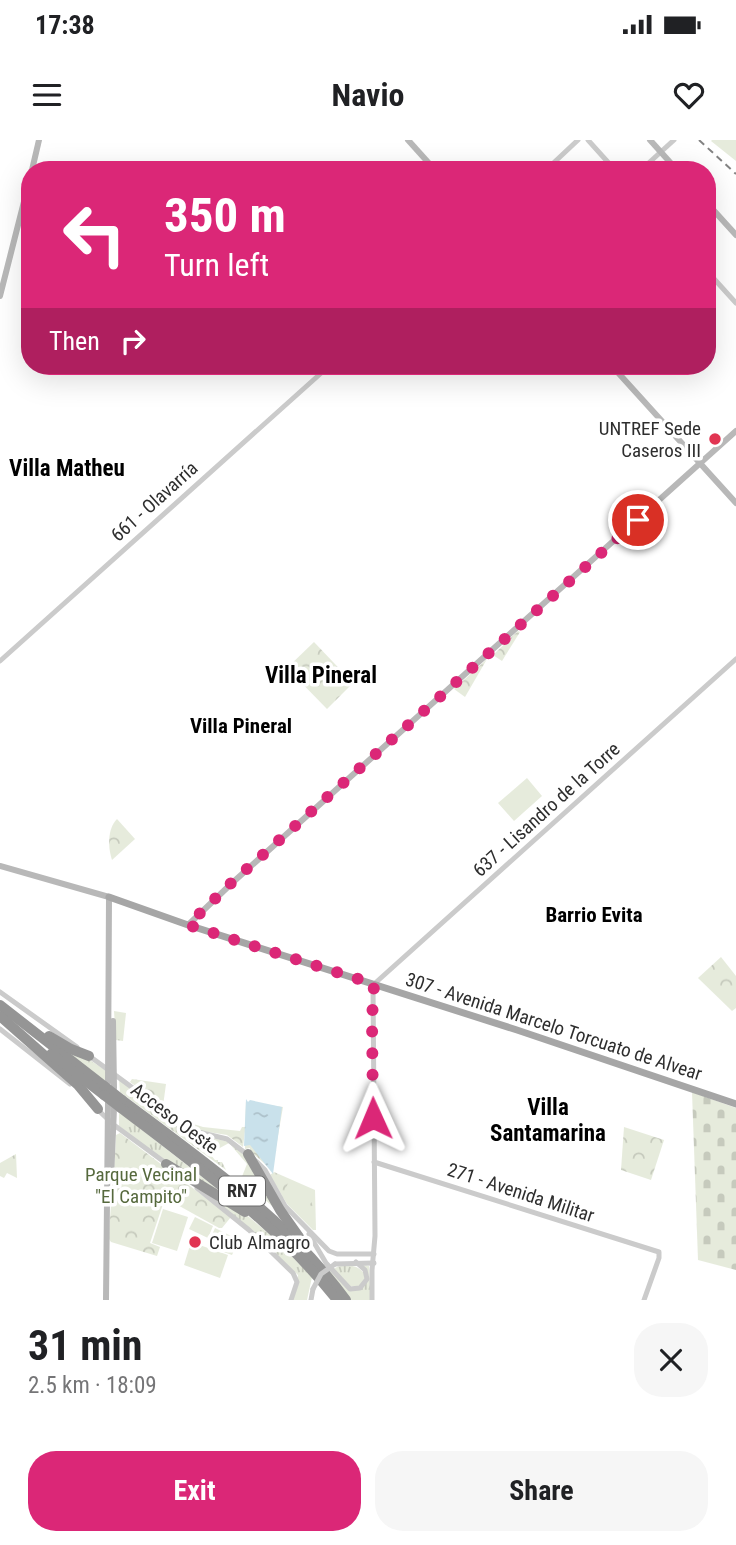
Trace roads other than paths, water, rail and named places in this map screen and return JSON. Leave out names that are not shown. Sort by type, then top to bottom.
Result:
[{"type":"highway","points":[[0,1003],[60,1043],[89,1056]]},
{"type":"highway","name":"Acceso Oeste","points":[[0,1003],[241,1201],[297,1254],[337,1300]]},
{"type":"highway","points":[[0,1016],[78,1086],[98,1109]]},
{"type":"highway","name":"Acceso Oeste","points":[[0,1016],[112,1096],[142,1114],[248,1197],[285,1230],[327,1274],[346,1300]]},
{"type":"highway","points":[[142,1114],[226,1170]]},
{"type":"highway","points":[[248,1154],[280,1210],[327,1274]]},
{"type":"highway","points":[[166,1164],[240,1208],[297,1254]]},
{"type":"main road","points":[[34,161],[39,140]]},
{"type":"main road","points":[[408,140],[427,161]]},
{"type":"main road","points":[[650,140],[669,161]]},
{"type":"main road","points":[[0,296],[21,213]]},
{"type":"main road","points":[[716,213],[736,235]]},
{"type":"main road","points":[[620,375],[736,503]]},
{"type":"main road","points":[[189,923],[736,431]]},
{"type":"main road","points":[[0,866],[109,897],[112,1096],[106,1300]]},
{"type":"main road","name":"307 - Avenida Marcelo Torcuato de Alvear","points":[[109,897],[375,982],[736,1103]]},
{"type":"main road","name":"307 - Avenida Marcelo Torcuato de Alvear","points":[[109,897],[123,898],[189,923]]},
{"type":"street","points":[[556,161],[578,140]]},
{"type":"street","points":[[588,140],[607,161]]},
{"type":"street","points":[[651,161],[674,140]]},
{"type":"street","points":[[716,281],[736,303]]},
{"type":"street","name":"661 - Olavarría","points":[[0,661],[319,375]]},
{"type":"street","name":"637 - Lisandro de la Torre","points":[[375,982],[736,659]]},
{"type":"street","points":[[374,1300],[372,1019],[375,982]]},
{"type":"street","points":[[0,992],[190,1130],[224,1138],[248,1154],[265,1170],[285,1206],[334,1254],[374,1254]]},
{"type":"street","points":[[0,1029],[74,1086],[111,1123],[240,1222],[293,1273],[297,1282],[291,1300]]},
{"type":"street","points":[[20,1052],[33,1055]]},
{"type":"street","name":"271 - Avenida Militar","points":[[374,1162],[659,1252],[644,1300]]},
{"type":"street","points":[[303,1224],[326,1263],[350,1289],[360,1288],[367,1279],[365,1270],[356,1262]]},
{"type":"street","points":[[311,1300],[319,1276],[335,1264],[374,1263]]},
{"type":"water","points":[[246,1099],[248,1102],[250,1100],[282,1107],[273,1174],[250,1145],[244,1146]]},
{"type":"railway","points":[[699,140],[736,174]]},
{"type":"place","name":"UNTREF Sede Caseros III","points":[[715,439]]},
{"type":"place","name":"Club Almagro","points":[[195,1242]]},
{"type":"district","name":"Villa Matheu","points":[[67,468]]},
{"type":"district","name":"Villa Pineral","points":[[321,675]]},
{"type":"district","name":"Villa Pineral","points":[[241,726]]},
{"type":"district","name":"Barrio Evita","points":[[594,915]]},
{"type":"district","name":"Villa Santamarina","points":[[548,1120]]},
{"type":"park label","name":"Parque Vecinal \"El Campito\"","points":[[141,1185]]}]
